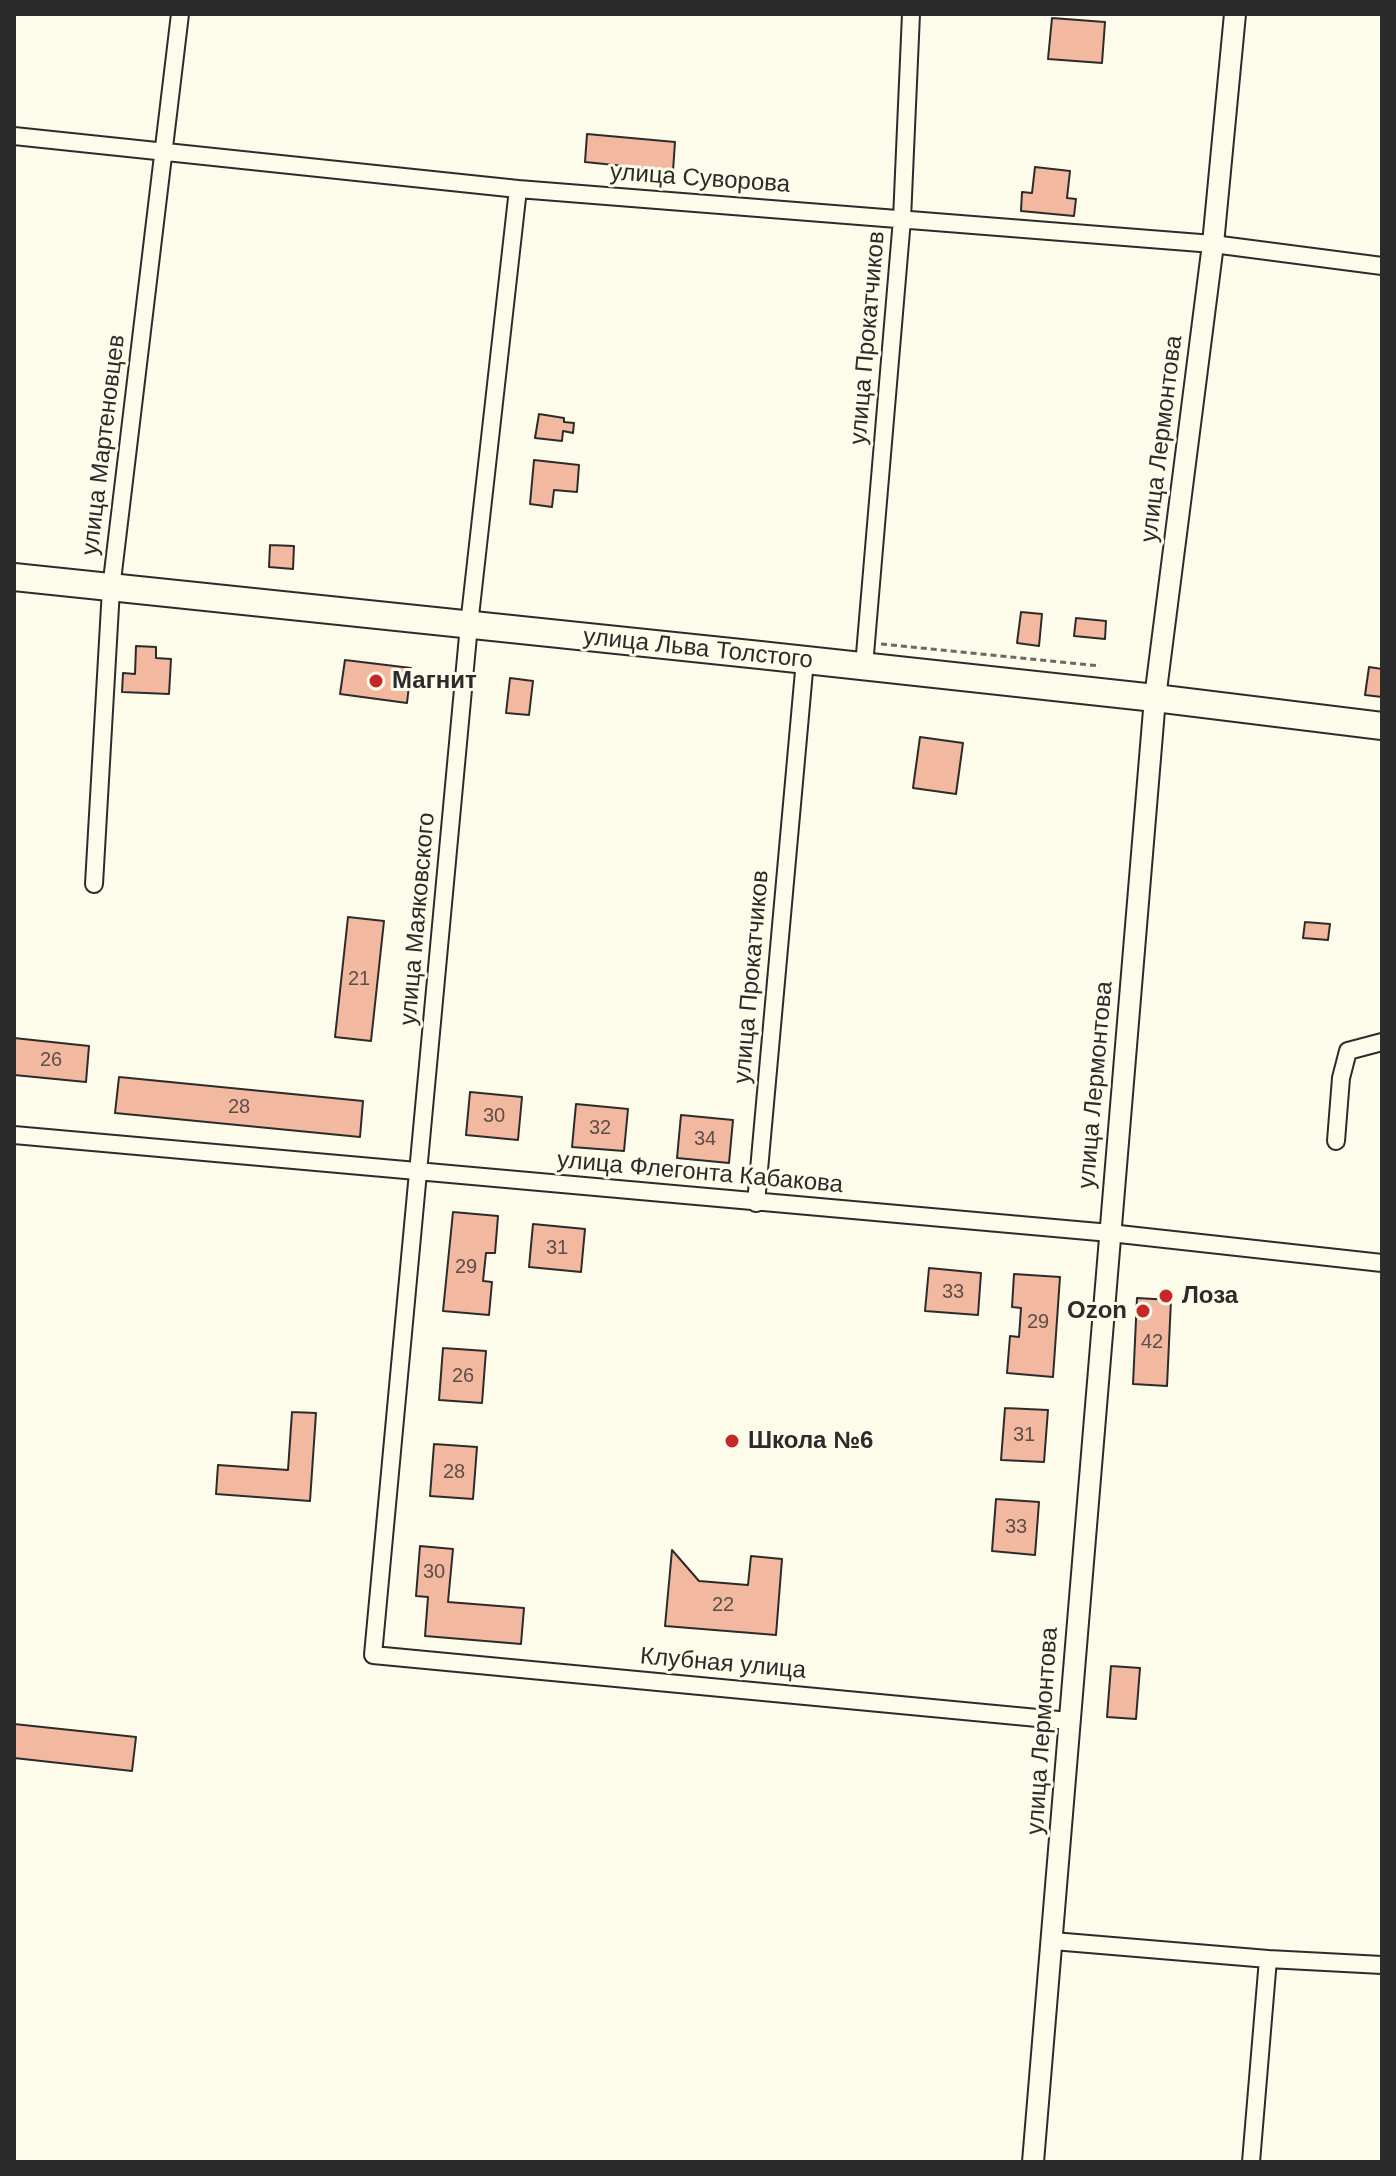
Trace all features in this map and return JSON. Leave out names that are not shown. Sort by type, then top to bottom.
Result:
[{"type":"main road","name":"улица Льва Толстого","points":[[14,577],[864,666],[1382,726]]},
{"type":"street","name":"улица Мартеновцев","points":[[94,884],[111,589],[180,14]]},
{"type":"street","name":"улица Прокатчиков","points":[[864,666],[902,219],[911,14]]},
{"type":"street","name":"улица Лермонтова","points":[[1033,2162],[1155,698],[1213,244],[1235,14]]},
{"type":"street","name":"улица Суворова","points":[[14,136],[518,189],[1213,244],[1382,266]]},
{"type":"street","name":"улица Маяковского","points":[[373,1655],[469,625],[518,189]]},
{"type":"street","name":"улица Прокатчиков","points":[[756,1203],[805,660]]},
{"type":"street","points":[[1336,1141],[1341,1078],[1348,1051],[1382,1042]]},
{"type":"street","name":"улица Флегонта Кабакова","points":[[14,1135],[1110,1233],[1382,1263]]},
{"type":"street","name":"Клубная улица","points":[[373,1655],[1069,1721]]},
{"type":"street","points":[[1053,1941],[1382,1965]]},
{"type":"street","points":[[1251,2162],[1268,1959]]},
{"type":"building","points":[[1052,18],[1105,22],[1102,63],[1048,59]]},
{"type":"building","points":[[587,134],[675,142],[673,171],[585,162]]},
{"type":"building","points":[[1035,167],[1070,171],[1067,198],[1076,199],[1074,216],[1021,211],[1022,192],[1032,193]]},
{"type":"building","points":[[539,414],[574,423],[573,433],[563,431],[562,441],[535,438]]},
{"type":"building","points":[[534,460],[579,465],[577,492],[554,490],[552,507],[530,504]]},
{"type":"building","points":[[270,545],[294,546],[293,569],[269,567]]},
{"type":"building","points":[[1021,612],[1042,614],[1039,646],[1017,643]]},
{"type":"building","points":[[1076,618],[1106,621],[1105,639],[1074,636]]},
{"type":"building","points":[[136,646],[156,647],[156,658],[171,659],[169,694],[122,692],[123,673],[135,674]]},
{"type":"building","name":"Магнит","points":[[345,660],[411,668],[407,703],[340,694]]},
{"type":"building","points":[[1369,667],[1382,669],[1382,697],[1365,695]]},
{"type":"building","points":[[510,678],[533,681],[529,715],[506,713]]},
{"type":"building","points":[[920,737],[963,743],[956,794],[913,788]]},
{"type":"building","points":[[348,917],[384,921],[371,1041],[335,1037]]},
{"type":"building","points":[[1305,922],[1330,924],[1328,940],[1303,938]]},
{"type":"building","points":[[14,1038],[89,1046],[86,1082],[14,1075]]},
{"type":"building","points":[[119,1077],[363,1101],[360,1137],[115,1113]]},
{"type":"building","points":[[470,1092],[522,1097],[518,1140],[466,1135]]},
{"type":"building","points":[[576,1104],[628,1109],[624,1151],[572,1147]]},
{"type":"building","points":[[681,1115],[733,1120],[729,1163],[677,1158]]},
{"type":"building","points":[[453,1212],[498,1216],[495,1253],[486,1253],[483,1281],[492,1282],[489,1315],[443,1311]]},
{"type":"building","points":[[533,1224],[585,1229],[581,1272],[529,1267]]},
{"type":"building","points":[[929,1268],[981,1273],[978,1315],[925,1311]]},
{"type":"building","points":[[1014,1274],[1060,1277],[1053,1377],[1007,1373],[1010,1336],[1019,1337],[1021,1308],[1012,1307]]},
{"type":"building","points":[[1137,1298],[1171,1300],[1167,1386],[1133,1384]]},
{"type":"building","points":[[443,1348],[486,1351],[482,1403],[439,1400]]},
{"type":"building","points":[[1005,1408],[1048,1410],[1044,1462],[1001,1460]]},
{"type":"building","points":[[292,1412],[316,1413],[310,1501],[216,1494],[218,1465],[288,1470]]},
{"type":"building","points":[[434,1444],[477,1447],[473,1499],[430,1496]]},
{"type":"building","points":[[996,1499],[1039,1502],[1035,1555],[992,1551]]},
{"type":"building","points":[[420,1546],[453,1549],[448,1602],[524,1608],[521,1644],[425,1636],[428,1597],[416,1596]]},
{"type":"building","points":[[672,1550],[699,1581],[748,1585],[751,1556],[782,1559],[776,1635],[665,1626]]},
{"type":"building","points":[[1111,1666],[1140,1668],[1136,1719],[1107,1717]]},
{"type":"building","points":[[14,1724],[136,1737],[132,1771],[14,1758]]},
{"type":"place","name":"Магнит","points":[[376,681]]},
{"type":"place","name":"Лоза","points":[[1166,1296]]},
{"type":"place","name":"Ozon","points":[[1143,1311]]},
{"type":"place","name":"Школа №6","points":[[732,1441]]}]
